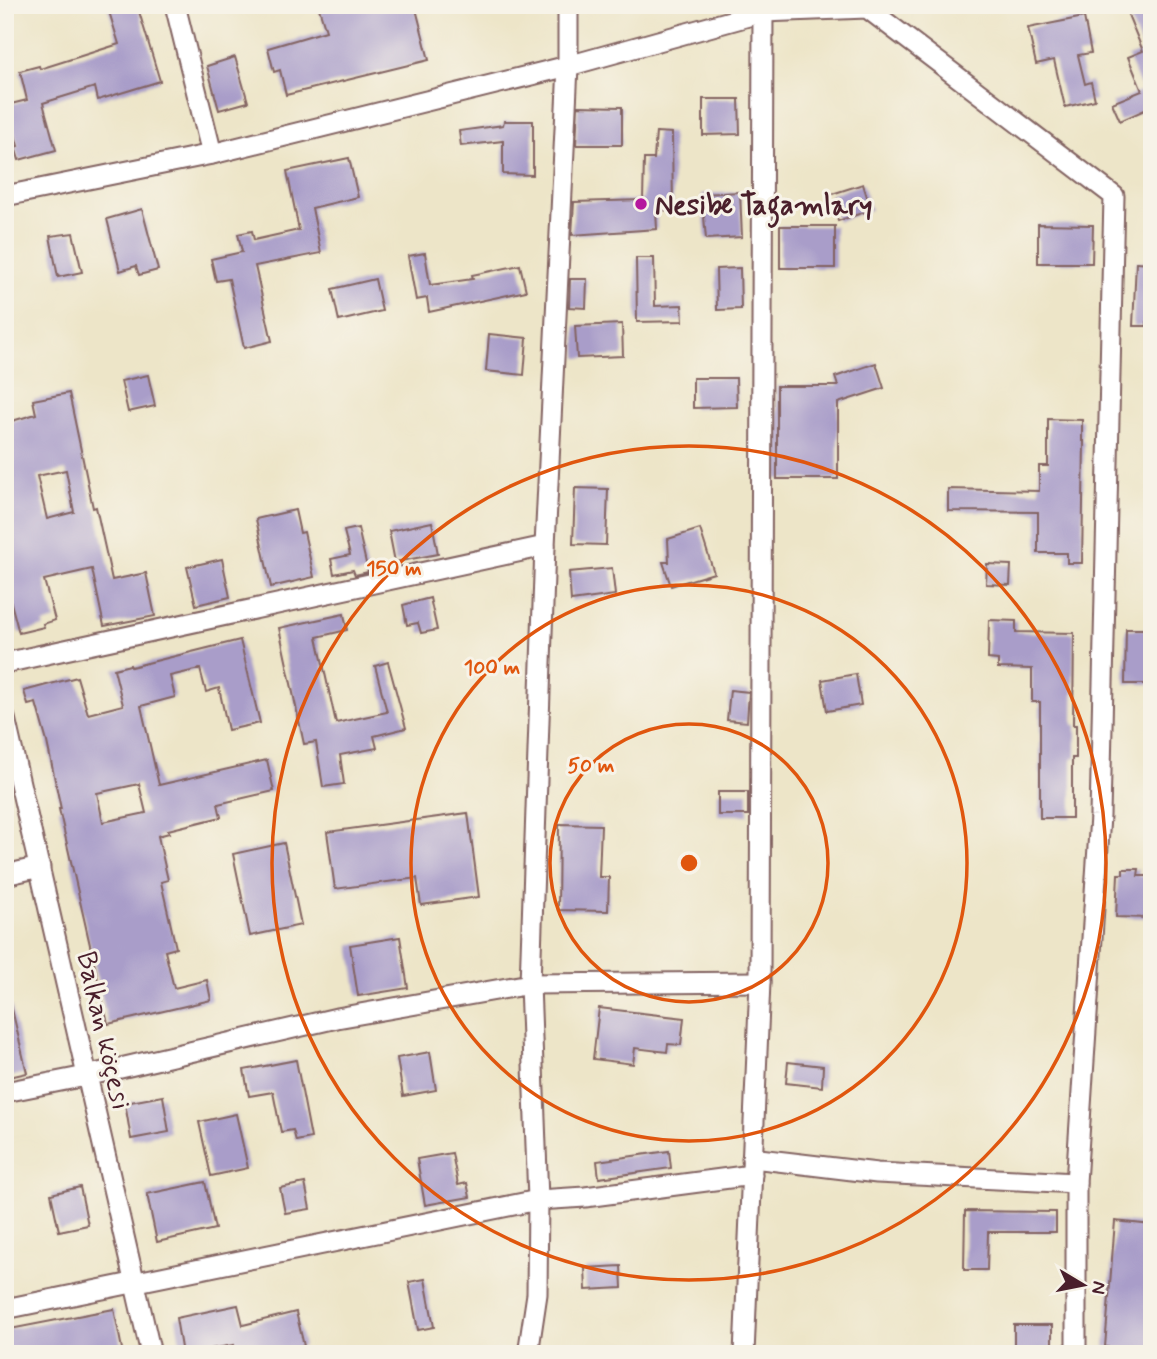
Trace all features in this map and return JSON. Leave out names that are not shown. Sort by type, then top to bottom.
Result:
[{"type":"street","points":[[175,5],[212,154]]},
{"type":"street","points":[[528,1354],[537,1294],[538,1200],[530,984],[545,546],[568,66],[568,5]]},
{"type":"street","points":[[5,196],[212,154],[568,66],[763,8],[867,8],[891,5]]},
{"type":"street","points":[[744,1354],[760,982],[763,8]]},
{"type":"street","points":[[867,8],[1114,196],[1100,816],[1076,1183],[1076,1354]]},
{"type":"street","points":[[5,663],[545,546]]},
{"type":"street","name":"Balkan köçesi","points":[[5,718],[151,1354]]},
{"type":"street","points":[[5,875],[40,867]]},
{"type":"street","points":[[5,1092],[337,1018],[530,984],[760,982]]},
{"type":"street","points":[[5,1309],[538,1200],[585,1197],[752,1166],[959,1179],[1076,1183]]},
{"type":"building","points":[[107,5],[137,5],[160,81],[98,100],[95,87],[43,103],[56,150],[19,160],[7,105],[27,100],[20,71],[39,66],[40,69],[119,44]]},
{"type":"building","points":[[318,5],[415,5],[429,60],[286,95],[280,70],[274,72],[268,48],[326,31]]},
{"type":"building","points":[[1124,5],[1152,5],[1152,113],[1149,108],[1120,121],[1112,103],[1142,91],[1128,57],[1143,51]]},
{"type":"building","points":[[1084,17],[1091,53],[1078,55],[1085,84],[1091,82],[1095,100],[1065,107],[1054,60],[1036,64],[1028,28]]},
{"type":"building","points":[[235,57],[248,102],[219,110],[207,66]]},
{"type":"building","points":[[703,99],[739,99],[740,134],[703,135]]},
{"type":"building","points":[[578,106],[622,107],[622,145],[576,145]]},
{"type":"building","points":[[504,121],[533,121],[533,175],[503,174],[503,141],[461,146],[459,131],[503,125]]},
{"type":"building","points":[[656,132],[672,133],[673,210],[656,211],[657,229],[572,235],[574,202],[643,200],[644,159],[654,159]]},
{"type":"building","points":[[349,158],[358,197],[312,208],[321,253],[255,266],[272,341],[244,348],[229,279],[216,281],[211,259],[242,252],[238,234],[252,231],[254,240],[299,230],[287,171]]},
{"type":"building","points":[[863,184],[871,210],[838,221],[829,195]]},
{"type":"building","points":[[740,192],[742,237],[706,239],[702,194]]},
{"type":"building","points":[[142,209],[158,270],[139,275],[136,266],[120,271],[107,219]]},
{"type":"building","points":[[1038,224],[1093,225],[1092,263],[1038,263]]},
{"type":"building","points":[[780,226],[835,226],[835,268],[780,268]]},
{"type":"building","points":[[73,233],[82,272],[58,277],[50,236]]},
{"type":"building","points":[[425,253],[430,285],[473,279],[472,275],[520,265],[526,291],[429,312],[427,298],[416,300],[408,256]]},
{"type":"building","points":[[636,258],[654,258],[655,306],[682,305],[683,321],[637,322]]},
{"type":"building","points":[[1136,262],[1152,263],[1152,303],[1148,303],[1147,326],[1133,326]]},
{"type":"building","points":[[740,268],[741,309],[717,310],[716,269]]},
{"type":"building","points":[[375,279],[382,311],[339,321],[332,289]]},
{"type":"building","points":[[570,279],[587,279],[586,308],[569,307]]},
{"type":"building","points":[[622,324],[623,356],[577,358],[575,326]]},
{"type":"building","points":[[489,334],[527,338],[524,375],[486,371]]},
{"type":"building","points":[[876,363],[884,388],[838,403],[838,479],[777,479],[777,386],[838,386],[835,377]]},
{"type":"building","points":[[148,375],[155,406],[128,412],[121,381]]},
{"type":"building","points":[[693,378],[736,378],[737,407],[693,408]]},
{"type":"building","points":[[69,393],[93,508],[96,507],[112,580],[146,573],[155,616],[104,626],[92,569],[44,580],[55,620],[43,624],[44,627],[19,633],[7,588],[5,589],[5,423],[36,414],[33,400]],"holes":[[[66,470],[74,512],[47,519],[37,476]]]},
{"type":"building","points":[[1048,419],[1082,420],[1082,563],[1067,563],[1067,553],[1038,553],[1038,512],[948,511],[948,489],[1039,491],[1039,466],[1048,466]]},
{"type":"building","points":[[575,488],[608,489],[606,545],[573,544]]},
{"type":"building","points":[[295,510],[300,533],[304,532],[314,577],[271,587],[256,519]]},
{"type":"building","points":[[432,522],[438,554],[395,562],[389,531]]},
{"type":"building","points":[[358,528],[368,572],[355,575],[353,570],[334,574],[331,559],[350,555],[344,531]]},
{"type":"building","points":[[700,529],[714,573],[671,586],[663,562],[669,562],[668,539]]},
{"type":"building","points":[[222,559],[230,597],[196,605],[187,567]]},
{"type":"building","points":[[987,564],[1011,565],[1010,585],[986,584]]},
{"type":"building","points":[[612,568],[615,595],[571,601],[569,572]]},
{"type":"building","points":[[430,598],[437,630],[421,633],[418,623],[407,625],[403,605]]},
{"type":"building","points":[[344,614],[347,630],[317,637],[336,723],[387,712],[375,666],[388,662],[406,728],[374,736],[377,748],[340,755],[344,784],[323,787],[316,742],[304,744],[279,628]]},
{"type":"building","points":[[989,620],[1016,621],[1016,632],[1074,633],[1073,725],[1076,725],[1076,758],[1072,758],[1072,818],[1040,818],[1040,702],[1032,702],[1032,669],[998,668],[998,660],[988,659]]},
{"type":"building","points":[[1126,629],[1152,629],[1152,684],[1125,684]]},
{"type":"building","points":[[240,640],[260,723],[228,730],[219,688],[206,692],[200,669],[170,676],[175,697],[141,706],[159,785],[267,760],[274,791],[218,804],[221,817],[168,830],[169,833],[158,836],[168,880],[161,882],[176,948],[165,951],[174,988],[207,980],[211,1000],[108,1024],[59,809],[47,742],[36,703],[28,705],[24,691],[77,677],[88,714],[123,705],[114,669],[130,665],[131,667]],"holes":[[[139,784],[146,813],[103,822],[97,793]]]},
{"type":"building","points":[[856,674],[861,705],[827,711],[822,680]]},
{"type":"building","points":[[730,690],[749,692],[747,722],[727,720]]},
{"type":"building","points":[[718,792],[748,792],[748,815],[718,815]]},
{"type":"building","points":[[468,813],[479,897],[421,905],[417,878],[335,889],[327,832]]},
{"type":"building","points":[[559,824],[601,825],[599,877],[609,877],[608,911],[558,910]]},
{"type":"building","points":[[284,843],[301,925],[250,936],[233,854]]},
{"type":"building","points":[[1123,869],[1139,869],[1138,876],[1151,876],[1150,918],[1116,917],[1118,874],[1123,874]]},
{"type":"building","points":[[400,937],[408,988],[358,996],[350,945]]},
{"type":"building","points":[[11,1005],[27,1073],[5,1078],[5,1006]]},
{"type":"building","points":[[599,1008],[684,1018],[681,1045],[668,1044],[667,1052],[635,1048],[633,1064],[593,1059]]},
{"type":"building","points":[[430,1052],[436,1090],[403,1096],[397,1058]]},
{"type":"building","points":[[296,1060],[311,1138],[296,1141],[293,1130],[281,1132],[273,1092],[249,1096],[244,1070]]},
{"type":"building","points":[[788,1062],[823,1066],[822,1087],[786,1083]]},
{"type":"building","points":[[163,1096],[169,1132],[131,1139],[125,1103]]},
{"type":"building","points":[[236,1114],[248,1168],[211,1176],[199,1122]]},
{"type":"building","points":[[669,1151],[671,1168],[599,1178],[597,1161]]},
{"type":"building","points":[[452,1153],[458,1185],[467,1183],[470,1197],[425,1205],[417,1159]]},
{"type":"building","points":[[205,1182],[215,1229],[157,1242],[147,1194]]},
{"type":"building","points":[[305,1183],[310,1209],[285,1213],[280,1188]]},
{"type":"building","points":[[80,1187],[88,1225],[59,1231],[51,1194]]},
{"type":"building","points":[[965,1211],[1056,1212],[1056,1232],[988,1232],[987,1270],[964,1270]]},
{"type":"building","points":[[1115,1221],[1152,1225],[1152,1354],[1131,1354],[1131,1349],[1105,1347]]},
{"type":"building","points":[[621,1266],[622,1288],[586,1290],[585,1268]]},
{"type":"building","points":[[425,1279],[434,1327],[418,1330],[409,1282]]},
{"type":"building","points":[[238,1305],[243,1325],[296,1312],[304,1346],[271,1354],[237,1354],[234,1345],[182,1354],[176,1318]]},
{"type":"building","points":[[114,1309],[123,1354],[5,1354],[5,1330]]},
{"type":"building","points":[[1014,1325],[1052,1325],[1052,1354],[1014,1354]]},
{"type":"place","name":"Nesibe Tagamlary","points":[[641,204]]}]
